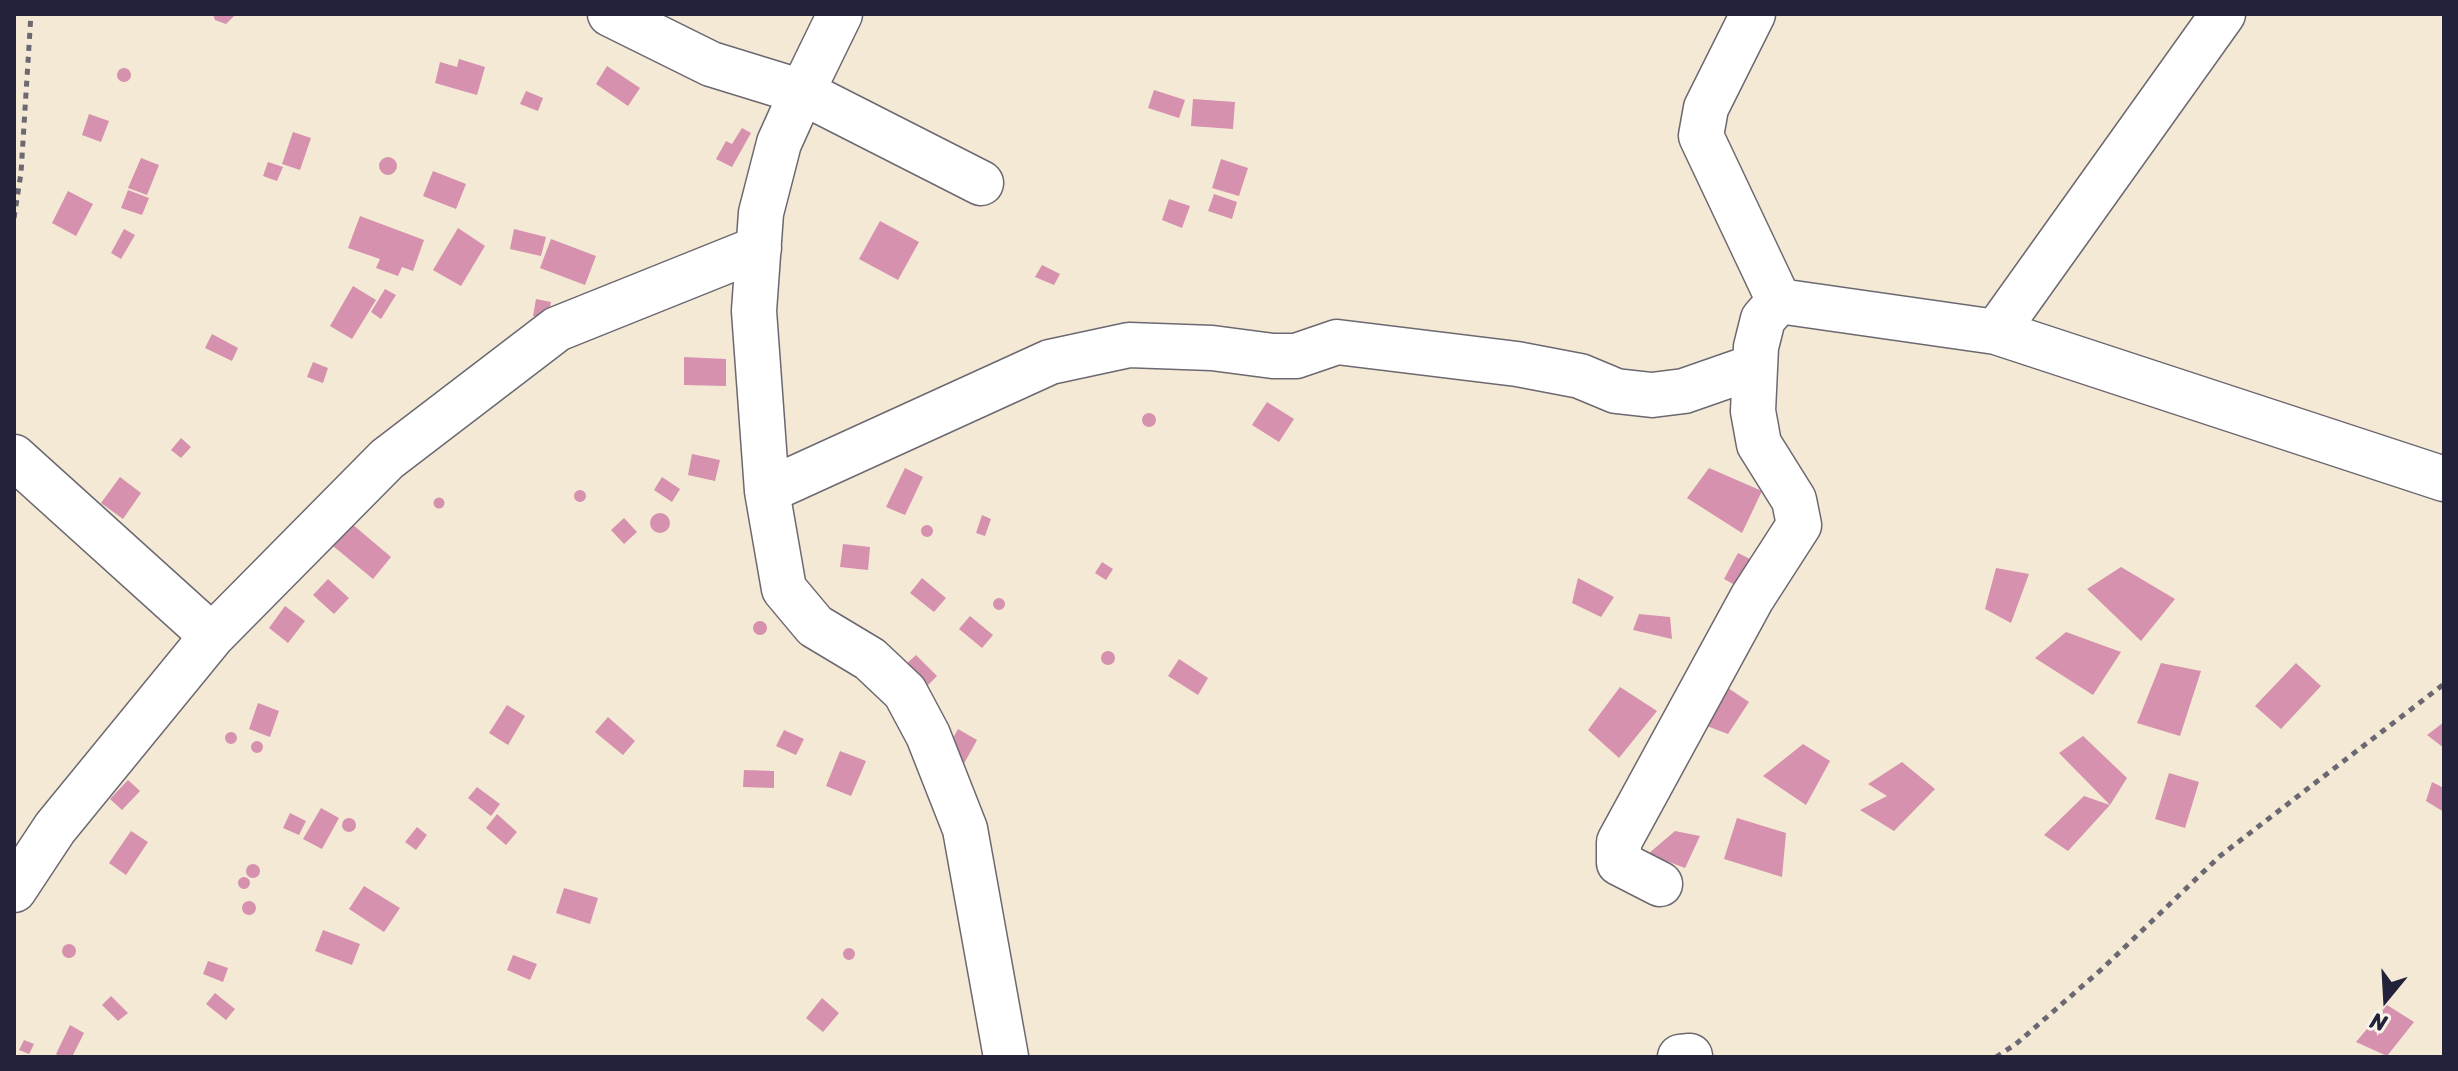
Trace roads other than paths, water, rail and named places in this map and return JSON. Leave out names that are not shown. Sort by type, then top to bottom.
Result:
[{"type":"street","points":[[610,14],[711,64],[802,92],[981,183]]},
{"type":"street","points":[[840,14],[779,143],[761,213],[754,311],[767,491],[784,589],[815,626],[870,659],[905,692],[928,735],[965,829],[1006,1057]]},
{"type":"street","points":[[1753,14],[1706,108],[1701,136],[1779,301]]},
{"type":"street","points":[[1996,332],[2223,14]]},
{"type":"street","points":[[14,890],[55,828],[212,636],[387,459],[557,329],[759,248]]},
{"type":"street","points":[[1779,301],[1996,332],[2444,479]]},
{"type":"street","points":[[1660,884],[1619,863],[1619,842],[1752,598],[1799,525],[1794,500],[1759,444],[1753,411],[1753,367],[1763,319],[1779,301]]},
{"type":"street","points":[[767,491],[1050,362],[1129,345],[1212,348],[1296,356],[1337,342],[1517,364],[1580,376],[1616,391],[1652,395],[1684,391],[1753,367]]},
{"type":"street","points":[[14,457],[212,636]]},
{"type":"street","points":[[1680,1057],[1690,1056]]}]
